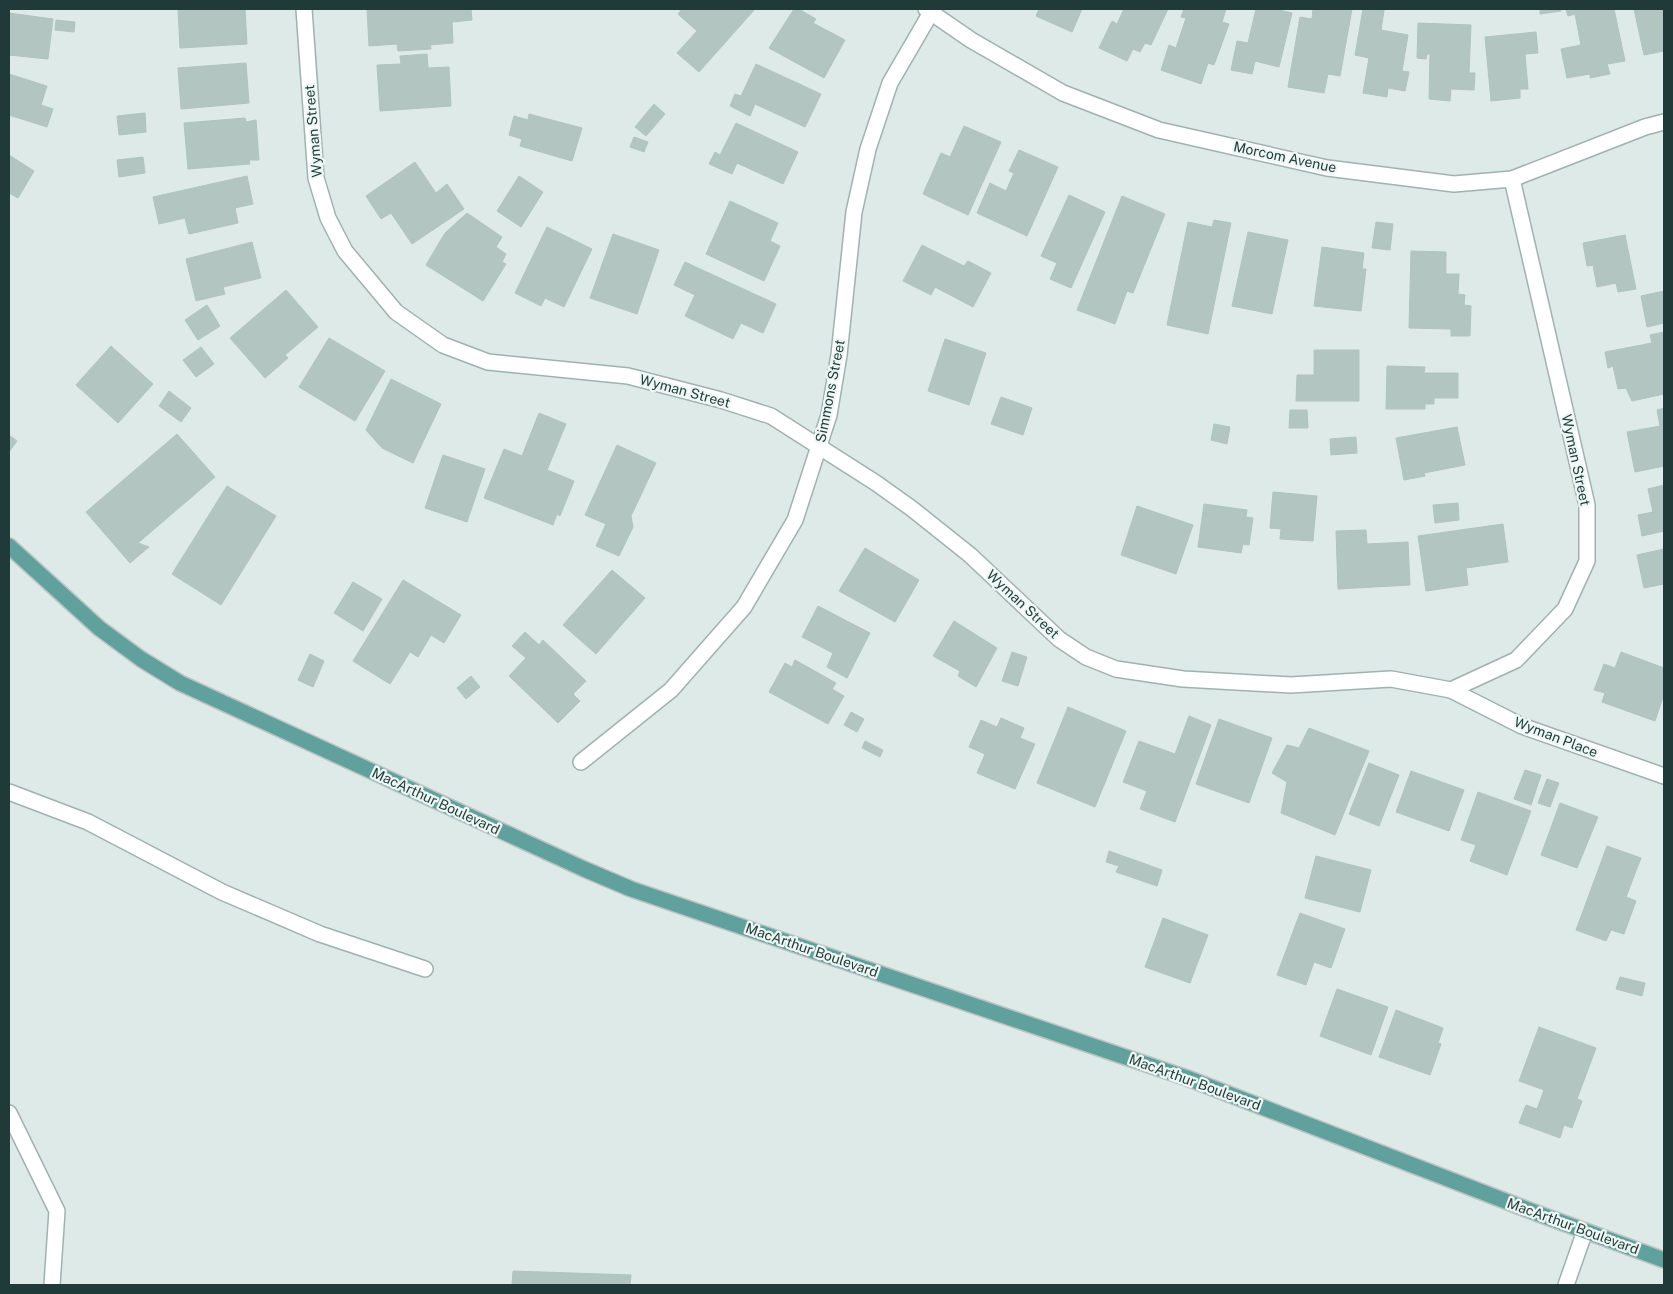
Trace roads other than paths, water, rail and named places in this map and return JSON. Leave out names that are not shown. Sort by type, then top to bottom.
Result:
[{"type":"main road","name":"MacArthur Boulevard","points":[[9,546],[98,628],[141,659],[180,683],[591,872],[631,889],[1187,1078],[1664,1260]]},
{"type":"street","name":"Wyman Street","points":[[304,9],[316,178],[328,218],[345,251],[396,312],[443,345],[488,362],[628,376],[721,400],[771,416],[911,508],[970,556],[1059,639],[1086,657],[1116,669],[1183,679],[1291,685],[1391,679],[1451,690],[1516,660],[1565,609],[1587,561],[1587,505],[1512,179]]},
{"type":"street","name":"Simmons Street","points":[[581,762],[671,690],[744,607],[795,520],[829,415],[839,355],[854,212],[868,148],[890,82],[930,10]]},
{"type":"street","name":"Morcom Avenue","points":[[930,10],[971,40],[1064,93],[1159,130],[1327,168],[1454,184],[1512,179],[1645,127],[1664,122]]},
{"type":"street","name":"Wyman Place","points":[[1451,690],[1522,726],[1664,776]]},
{"type":"street","points":[[9,792],[88,822],[222,892],[320,934],[425,969]]},
{"type":"street","points":[[9,1113],[57,1211],[52,1285]]},
{"type":"street","points":[[1566,1285],[1585,1231]]}]
